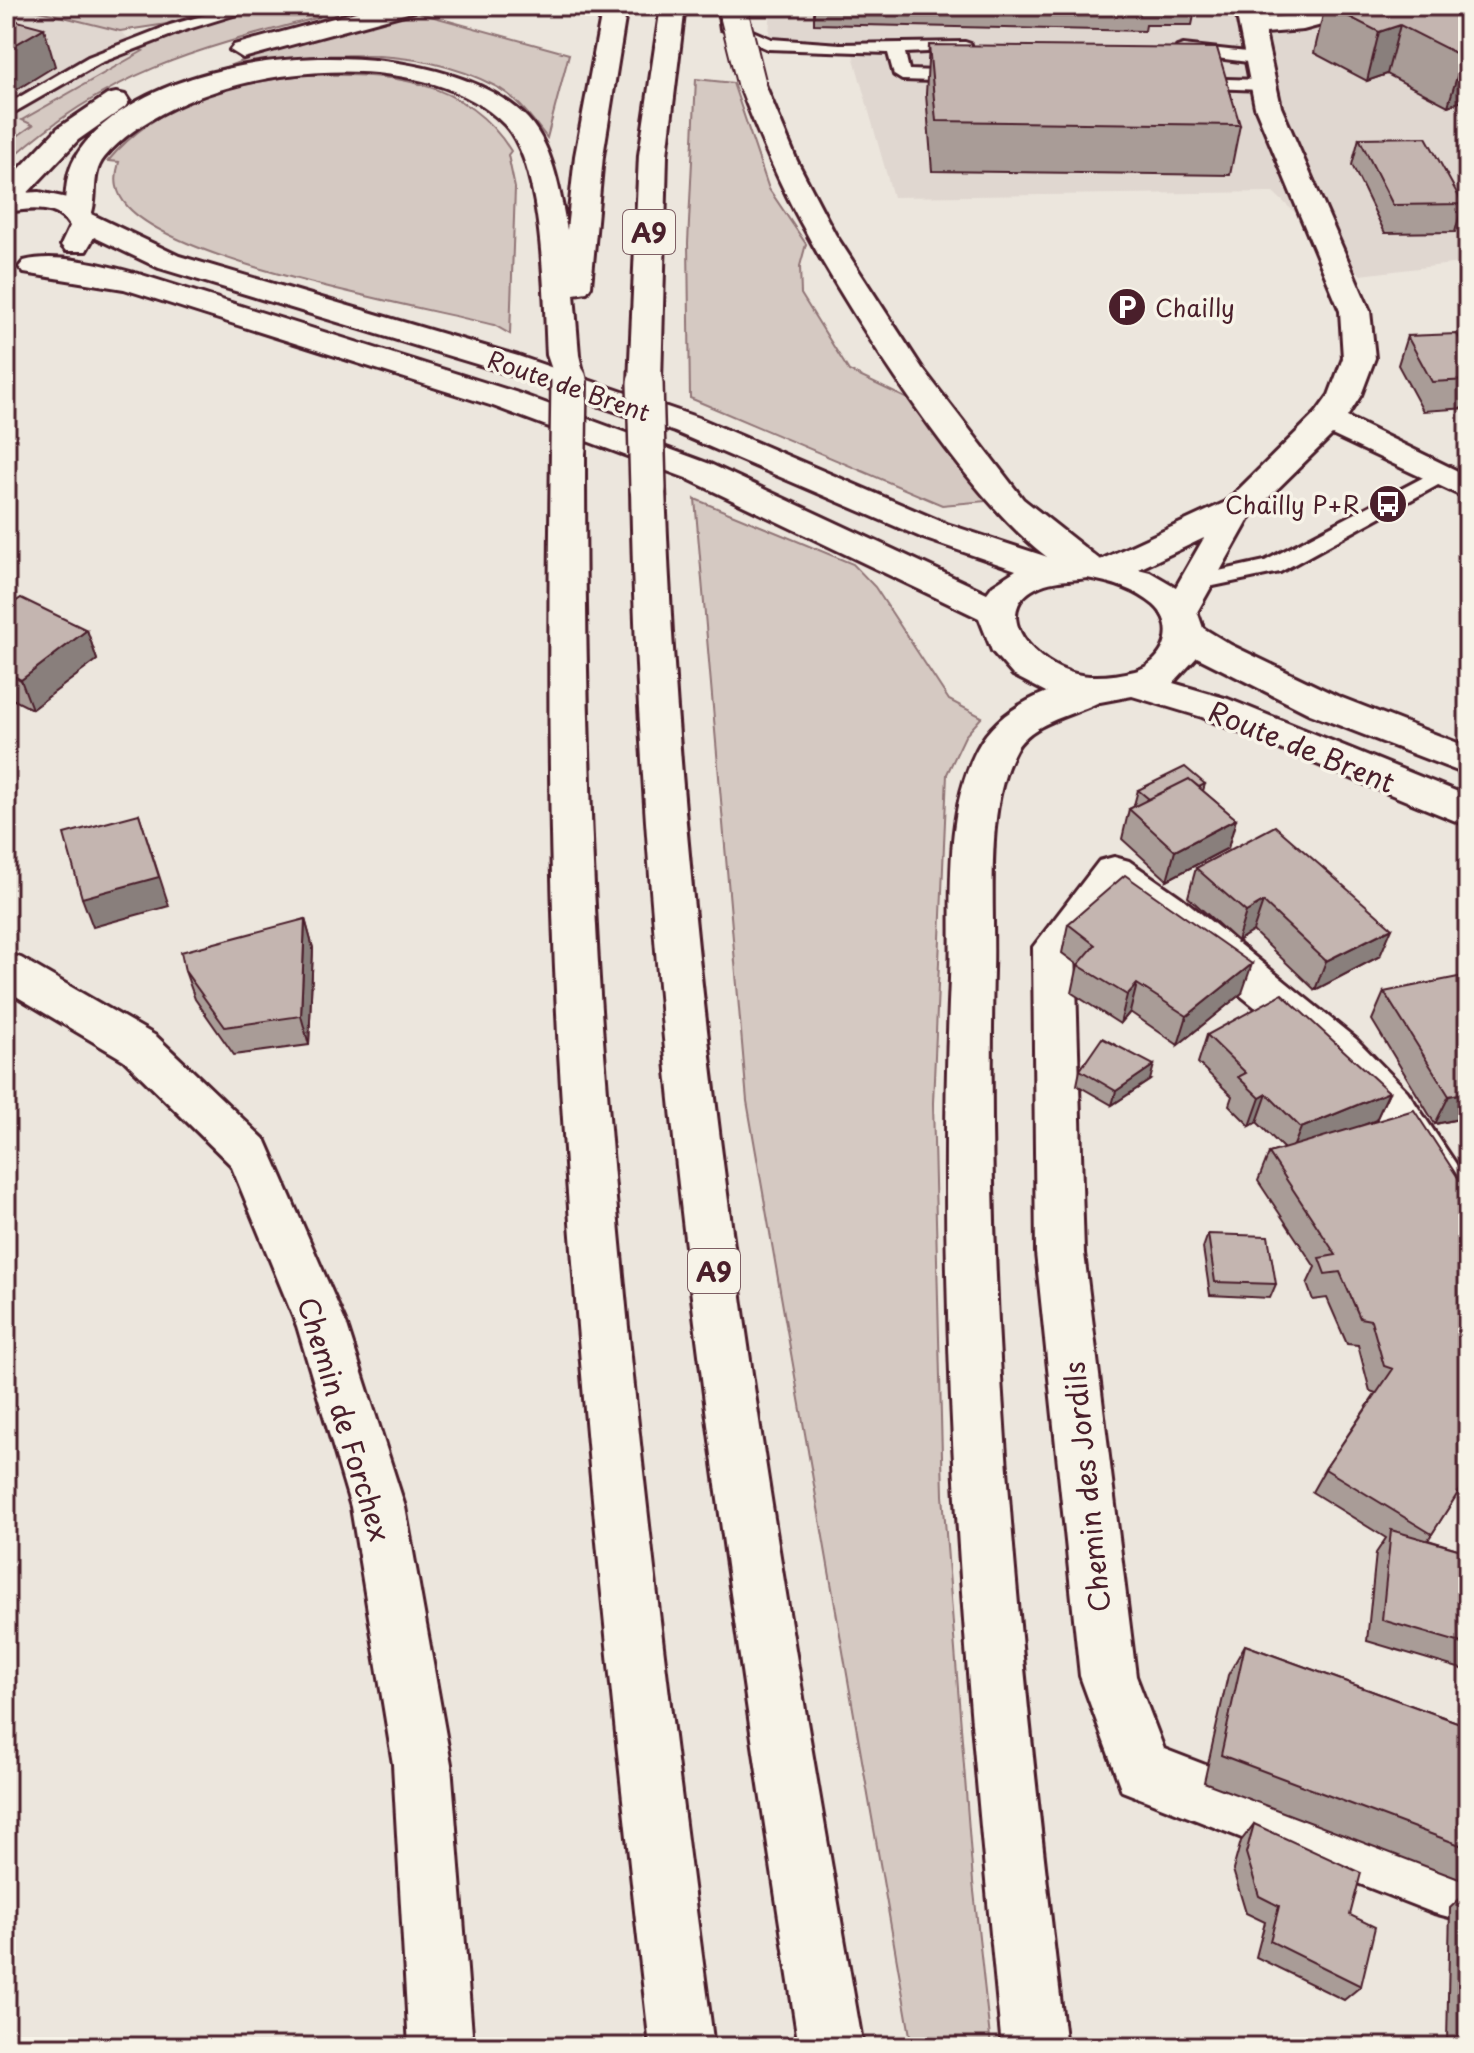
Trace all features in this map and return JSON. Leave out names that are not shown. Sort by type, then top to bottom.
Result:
[{"type":"main road","points":[[6,201],[68,134],[128,94],[209,60],[406,6]]},
{"type":"main road","name":"A9","points":[[615,6],[600,81],[578,254],[568,365],[567,757],[580,1022],[605,1354],[633,1639],[682,2047]]},
{"type":"main road","name":"A9","points":[[673,6],[661,81],[648,254],[645,383],[651,614],[664,795],[721,1333],[770,1682],[831,2047]]},
{"type":"main road","points":[[732,6],[751,82],[786,172],[818,234],[862,306],[939,415],[1011,505],[1097,568],[1151,586],[1182,623]]},
{"type":"main road","points":[[1034,2047],[994,1681],[968,1269],[968,1025],[980,805],[997,746],[1026,719],[1116,686],[1157,676],[1173,664],[1183,649],[1182,623],[1199,582],[1238,509],[1328,420],[1345,395],[1359,358],[1355,311],[1268,107],[1248,16],[1303,23],[1364,6]]},
{"type":"main road","points":[[20,270],[58,258],[75,246],[84,233],[80,217],[82,177],[98,147],[135,116],[186,91],[250,72],[315,64],[384,66],[441,77],[474,89],[515,119],[535,150],[547,199],[568,365]]},
{"type":"main road","name":"Route de Brent","points":[[6,201],[53,203],[169,262],[507,363],[687,425],[935,531],[1050,570]]},
{"type":"main road","name":"Route de Brent","points":[[20,270],[88,272],[144,285],[504,399],[698,471],[863,546],[996,612]]},
{"type":"main road","points":[[1328,420],[1459,475]]},
{"type":"main road","points":[[1116,686],[1049,679],[1012,656],[996,627],[996,612],[1002,598],[1014,586],[1050,570],[1097,568],[1238,509]]},
{"type":"main road","name":"Route de Brent","points":[[1182,623],[1235,665],[1468,762]]},
{"type":"main road","name":"Route de Brent","points":[[1116,686],[1215,708],[1468,812]]},
{"type":"main road","name":"Chemin des Jordils","points":[[1468,1222],[1391,1104],[1340,1051],[1167,909],[1114,872],[1054,947],[1060,1253],[1108,1676],[1143,1770],[1434,1883],[1468,1892]]},
{"type":"main road","name":"Chemin de Forchex","points":[[6,969],[140,1048],[250,1154],[322,1326],[378,1507],[422,1764],[441,2047]]},
{"type":"lane","points":[[6,112],[94,60],[176,28],[255,6]]},
{"type":"lane","points":[[721,6],[727,26],[768,44],[840,49],[987,48]]},
{"type":"lane","points":[[811,32],[832,39],[895,47]]},
{"type":"lane","points":[[895,47],[902,75],[980,77]]},
{"type":"lane","points":[[1172,50],[1259,72]]},
{"type":"lane","points":[[1168,82],[1259,72]]},
{"type":"lane","points":[[1199,582],[1272,567],[1459,475]]},
{"type":"shaded area","points":[[6,6],[19,6],[120,31],[143,50],[23,119],[34,124],[6,144]]},
{"type":"shaded area","points":[[19,6],[222,6],[167,24],[120,31]]},
{"type":"shaded area","points":[[771,6],[1468,6],[1468,262],[1361,275],[1273,192],[893,197],[853,55],[768,49]]},
{"type":"shaded area","points":[[245,9],[276,9],[320,17],[234,40],[157,67],[84,104],[48,128],[12,158],[6,158],[6,144],[33,125],[22,120],[143,51],[130,46]]},
{"type":"shaded area","points":[[416,12],[569,54],[547,138],[524,109],[495,86],[461,71],[424,62],[387,56],[311,57],[200,77],[263,53]]},
{"type":"shaded area","points":[[304,75],[363,75],[420,84],[446,93],[470,107],[492,126],[511,151],[508,155],[515,188],[510,334],[494,325],[356,294],[245,264],[196,247],[156,228],[124,202],[117,186],[119,162],[108,161],[149,123],[172,109],[222,90]]},
{"type":"shaded area","points":[[696,79],[733,83],[769,189],[806,244],[800,266],[801,294],[849,371],[912,401],[987,501],[942,505],[690,398],[688,243]]},
{"type":"shaded area","points":[[695,499],[853,564],[875,587],[949,700],[982,717],[965,736],[947,774],[933,1103],[943,1495],[973,1882],[991,2047],[912,2047],[747,1101]]},
{"type":"building","points":[[1328,6],[1468,6],[1468,55],[1463,57],[1400,25],[1379,32]]},
{"type":"building","points":[[6,18],[44,28],[6,50]]},
{"type":"building","points":[[929,45],[1217,48],[1240,125],[936,121]]},
{"type":"building","points":[[1426,137],[1463,204],[1393,205],[1359,138]]},
{"type":"building","points":[[1457,334],[1468,352],[1468,380],[1432,382],[1407,336]]},
{"type":"building","points":[[21,598],[87,630],[21,680],[6,672],[6,608]]},
{"type":"building","points":[[1185,767],[1205,784],[1199,787],[1189,779],[1149,799],[1138,790]]},
{"type":"building","points":[[1189,779],[1236,819],[1175,851],[1129,809]]},
{"type":"building","points":[[139,814],[159,877],[82,898],[64,834]]},
{"type":"building","points":[[1275,826],[1392,928],[1326,961],[1263,902],[1246,912],[1196,868]]},
{"type":"building","points":[[1125,875],[1252,964],[1187,1016],[1137,984],[1127,995],[1078,965],[1095,945],[1068,924]]},
{"type":"building","points":[[305,919],[301,1016],[225,1027],[185,971],[181,952]]},
{"type":"building","points":[[1468,975],[1468,1092],[1449,1096],[1384,992]]},
{"type":"building","points":[[1282,994],[1389,1092],[1301,1128],[1267,1094],[1260,1098],[1238,1077],[1246,1073],[1207,1035]]},
{"type":"building","points":[[1102,1038],[1154,1065],[1116,1091],[1080,1070]]},
{"type":"building","points":[[1414,1110],[1468,1193],[1468,1477],[1432,1534],[1325,1469],[1393,1369],[1384,1366],[1371,1320],[1360,1318],[1340,1272],[1325,1274],[1319,1258],[1336,1255],[1269,1153]]},
{"type":"building","points":[[1208,1234],[1268,1236],[1276,1284],[1215,1282]]},
{"type":"building","points":[[1391,1530],[1468,1552],[1468,1645],[1382,1620]]},
{"type":"building","points":[[1245,1645],[1468,1726],[1468,1848],[1221,1755]]},
{"type":"building","points":[[1254,1824],[1361,1873],[1350,1915],[1375,1927],[1361,1986],[1270,1941],[1279,1906],[1259,1896],[1246,1853]]},
{"type":"building","points":[[1468,1917],[1468,2028],[1466,2028]]},
{"type":"place","name":"Chailly","points":[[1127,307]]},
{"type":"place","name":"Chailly P+R","points":[[1388,504]]}]
